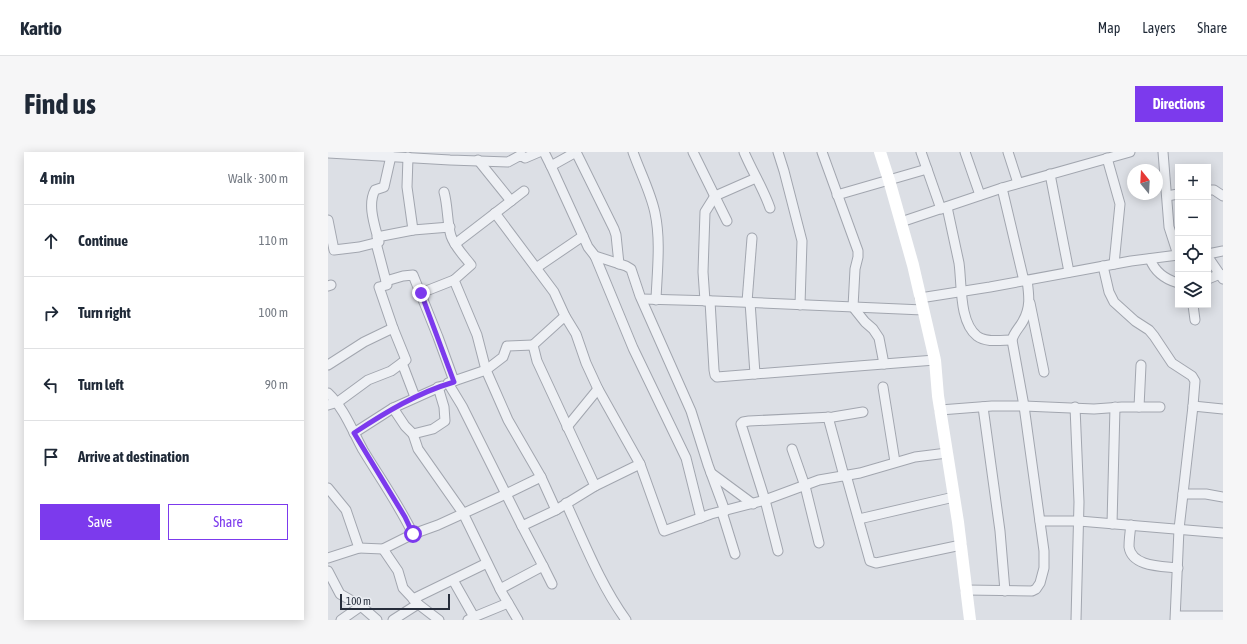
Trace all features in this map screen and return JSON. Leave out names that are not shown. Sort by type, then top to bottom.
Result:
[{"type":"street","points":[[328,153],[408,157],[426,155],[508,162],[521,155],[525,158],[539,152]]},
{"type":"street","points":[[544,152],[583,236],[595,256],[633,348],[686,458],[701,518]]},
{"type":"street","points":[[551,166],[576,152],[614,229],[619,264]]},
{"type":"street","points":[[633,152],[655,213],[657,227],[656,300]]},
{"type":"street","points":[[693,152],[727,221]]},
{"type":"street","points":[[744,152],[770,208]]},
{"type":"street","points":[[778,152],[802,241],[800,305]]},
{"type":"street","points":[[822,152],[858,251],[855,269],[853,307],[865,322],[873,329],[878,338],[884,364]]},
{"type":"street","points":[[880,152],[913,265],[935,360],[940,410],[961,545],[970,620]]},
{"type":"street","points":[[921,152],[944,208],[957,252],[964,312],[972,332],[978,337],[990,341],[1012,340]]},
{"type":"street","points":[[965,152],[980,195]]},
{"type":"street","points":[[1008,152],[1018,184]]},
{"type":"street","points":[[901,222],[1102,156],[1130,152]]},
{"type":"street","points":[[1163,152],[1169,227],[1175,246]]},
{"type":"street","points":[[328,405],[338,402],[368,380],[391,371],[406,360],[379,287],[387,285],[373,217],[372,196],[375,190],[384,187],[391,156]]},
{"type":"street","points":[[1102,156],[1120,204],[1114,264]]},
{"type":"street","points":[[408,157],[407,187],[413,230]]},
{"type":"street","points":[[478,160],[511,201]]},
{"type":"street","points":[[837,195],[927,169]]},
{"type":"street","points":[[1050,174],[1069,272]]},
{"type":"street","points":[[756,178],[715,196],[705,212],[703,272],[708,301],[715,375],[720,378],[935,360]]},
{"type":"street","points":[[1002,188],[1026,280],[1044,372]]},
{"type":"street","points":[[1211,190],[1214,190],[1223,196]]},
{"type":"street","points":[[455,244],[524,191]]},
{"type":"street","points":[[421,293],[454,280],[471,265],[455,244],[451,236],[444,192]]},
{"type":"street","points":[[1167,196],[1175,195]]},
{"type":"street","points":[[495,213],[554,292],[565,316],[576,334],[598,389],[640,464],[664,531],[724,511],[753,504],[819,480],[860,473],[915,456],[947,453]]},
{"type":"street","points":[[328,220],[334,250],[359,247],[377,240],[413,230],[450,227]]},
{"type":"street","points":[[536,268],[583,236]]},
{"type":"street","points":[[752,238],[748,302],[754,374]]},
{"type":"street","points":[[1211,253],[1223,251]]},
{"type":"street","points":[[920,298],[1114,264],[1175,255]]},
{"type":"street","points":[[595,256],[631,269],[642,299],[691,411],[724,511],[735,554]]},
{"type":"street","points":[[1150,258],[1154,269],[1165,278],[1175,282]]},
{"type":"street","points":[[1211,262],[1221,277],[1211,279]]},
{"type":"street","points":[[1103,266],[1108,288],[1114,302],[1135,321],[1149,330],[1172,363],[1192,376],[1195,381],[1181,505],[1175,618],[1223,616]]},
{"type":"street","points":[[386,281],[413,275],[421,293],[451,382],[465,413],[552,584]]},
{"type":"street","points":[[454,280],[477,335],[486,370],[508,420],[540,477],[556,510]]},
{"type":"street","points":[[642,299],[923,310]]},
{"type":"street","points":[[966,590],[1032,591],[1036,589],[1040,583],[1044,568],[1044,551],[1024,406],[1012,340],[1013,334],[1024,319],[1030,299]]},
{"type":"street","points":[[1194,308],[1195,320]]},
{"type":"street","points":[[354,433],[393,408],[415,397],[451,382],[486,370],[503,357],[507,346],[533,345],[565,316]]},
{"type":"street","points":[[328,365],[364,342],[393,328]]},
{"type":"street","points":[[533,345],[537,361],[595,486]]},
{"type":"street","points":[[402,363],[415,397]]},
{"type":"street","points":[[1139,407],[1141,365]]},
{"type":"street","points":[[413,434],[433,429],[445,421],[444,407],[438,387]]},
{"type":"street","points":[[883,387],[895,462]]},
{"type":"street","points":[[567,427],[598,389]]},
{"type":"street","points":[[328,393],[338,402],[354,433],[405,517],[413,534]]},
{"type":"street","points":[[940,410],[1024,406],[1094,409],[1115,407],[1160,407]]},
{"type":"street","points":[[1193,406],[1223,408]]},
{"type":"street","points":[[983,407],[1000,531],[1005,591]]},
{"type":"street","points":[[1075,407],[1079,502],[1076,620]]},
{"type":"street","points":[[1112,524],[1115,407]]},
{"type":"street","points":[[393,408],[413,434],[418,449],[463,513],[487,563],[518,620]]},
{"type":"street","points":[[778,551],[765,500],[741,424],[743,422],[750,421],[828,417],[863,412]]},
{"type":"street","points":[[828,417],[870,561],[872,563],[876,564],[961,545]]},
{"type":"street","points":[[792,449],[805,486],[819,542]]},
{"type":"street","points":[[522,526],[556,510],[595,486],[640,464]]},
{"type":"street","points":[[711,473],[753,504]]},
{"type":"street","points":[[328,558],[359,548],[384,549],[413,534],[438,525],[540,477]]},
{"type":"street","points":[[328,488],[346,510],[359,548]]},
{"type":"street","points":[[1183,494],[1222,494]]},
{"type":"street","points":[[858,519],[954,497]]},
{"type":"street","points":[[566,504],[597,573],[612,601],[626,620]]},
{"type":"street","points":[[1040,521],[1079,521],[1223,533]]},
{"type":"street","points":[[1131,525],[1130,549],[1134,558],[1145,564],[1178,568]]},
{"type":"street","points":[[384,549],[398,571],[403,588],[415,602],[439,620]]},
{"type":"street","points":[[392,620],[415,602],[453,580],[487,563]]},
{"type":"street","points":[[500,588],[543,566]]},
{"type":"street","points":[[328,571],[340,594],[361,606],[376,620]]},
{"type":"street","points":[[453,580],[471,618],[508,603]]},
{"type":"street","points":[[341,620],[361,606]]},
{"type":"route","points":[[413,534],[405,517],[354,433],[393,408],[422,393],[454,382],[421,293]]}]
